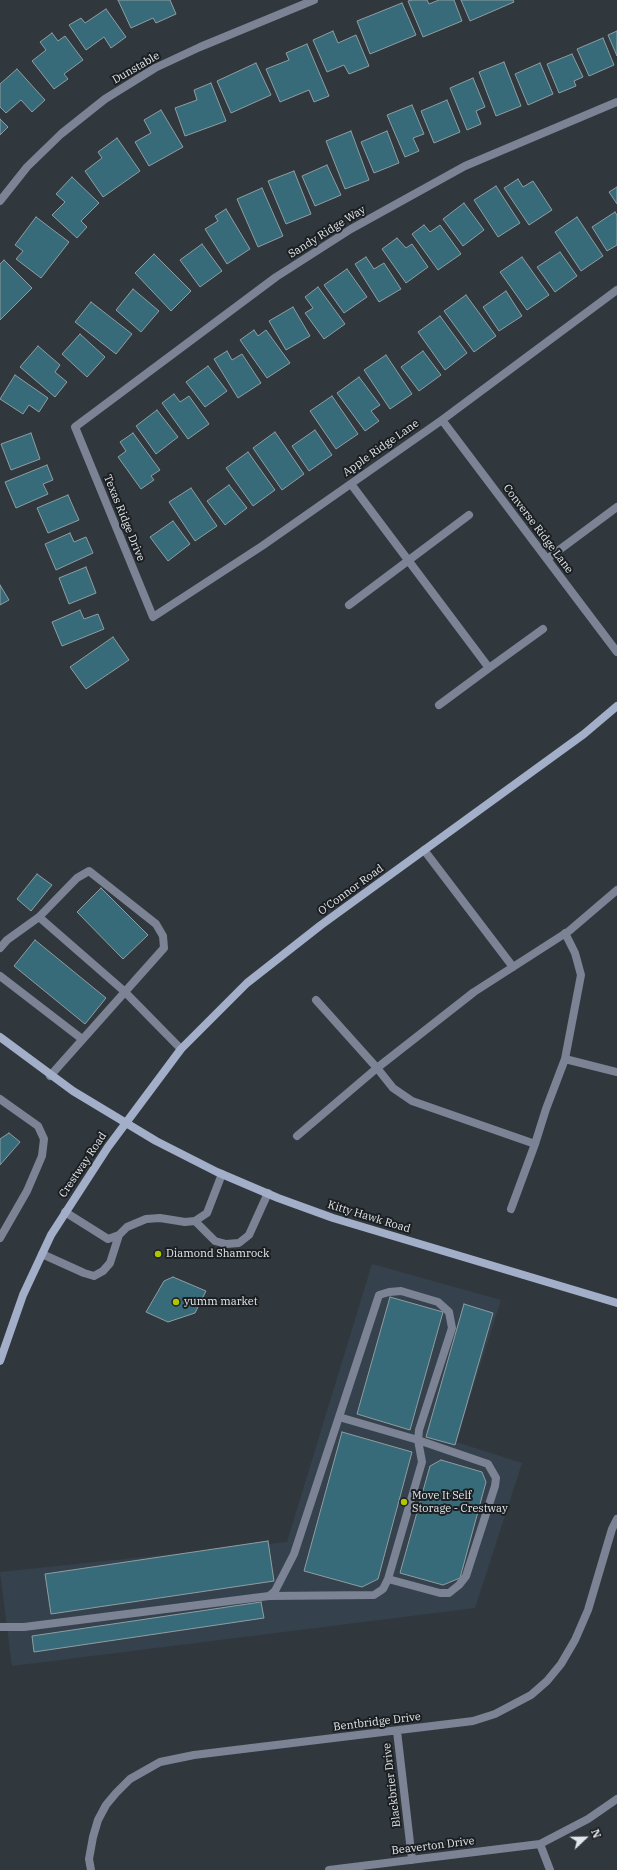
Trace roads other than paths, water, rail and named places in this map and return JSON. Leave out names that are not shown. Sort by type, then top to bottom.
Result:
[{"type":"main road","name":"O'Connor Road","points":[[126,1122],[181,1049],[247,983],[321,925],[584,734],[617,706]]},
{"type":"main road","points":[[0,1037],[50,1076],[126,1122]]},
{"type":"main road","name":"Kitty Hawk Road","points":[[126,1122],[156,1141],[222,1174],[268,1194],[333,1218],[617,1303]]},
{"type":"main road","name":"Crestway Road","points":[[0,1361],[23,1296],[42,1254],[65,1212],[126,1122]]},
{"type":"street","name":"Dunstable","points":[[0,201],[32,162],[61,134],[106,98],[155,68],[200,47],[314,0]]},
{"type":"street","name":"Sandy Ridge Way","points":[[75,427],[276,277],[351,229],[465,166],[617,102]]},
{"type":"street","name":"Apple Ridge Lane","points":[[153,617],[262,546],[442,420],[617,290]]},
{"type":"street","name":"Converse Ridge Lane","points":[[442,420],[617,652]]},
{"type":"street","name":"Texas Ridge Drive","points":[[75,427],[153,617]]},
{"type":"street","points":[[350,484],[489,668]]},
{"type":"street","points":[[548,560],[617,507]]},
{"type":"street","points":[[349,605],[469,515]]},
{"type":"street","points":[[439,705],[543,629]]},
{"type":"street","points":[[424,850],[513,967]]},
{"type":"street","points":[[0,948],[6,940],[39,917],[77,878],[89,871],[156,924],[163,936],[164,948],[124,991],[50,1076]]},
{"type":"street","points":[[297,1136],[377,1068],[474,992],[565,933],[617,890]]},
{"type":"street","points":[[39,917],[124,991],[181,1049]]},
{"type":"street","points":[[512,1209],[546,1109],[565,1059],[581,975],[574,953],[565,933]]},
{"type":"street","points":[[0,976],[82,1039]]},
{"type":"street","points":[[316,1000],[393,1088],[412,1101],[535,1144]]},
{"type":"street","points":[[565,1059],[617,1072]]},
{"type":"street","points":[[0,1099],[38,1126],[44,1139],[42,1156],[27,1191],[0,1238]]},
{"type":"street","points":[[65,1212],[108,1239],[119,1235],[127,1227],[146,1220],[160,1218],[185,1222],[195,1221],[207,1213],[222,1174]]},
{"type":"street","points":[[195,1221],[215,1241],[226,1244],[239,1243],[249,1235],[268,1194]]},
{"type":"street","points":[[42,1254],[94,1276],[103,1271],[110,1263],[119,1235]]},
{"type":"street","points":[[0,1627],[32,1626],[269,1596],[374,1595],[383,1589],[388,1580],[422,1462],[418,1440],[419,1430],[452,1328],[449,1312],[438,1302],[401,1291],[379,1295],[294,1554],[275,1591],[269,1596]]},
{"type":"street","points":[[339,1417],[418,1440],[488,1464],[496,1478],[495,1486],[466,1576],[459,1585],[449,1593],[440,1593],[388,1580]]},
{"type":"street","name":"Bentbridge Drive","points":[[91,1870],[90,1859],[92,1837],[106,1805],[130,1779],[160,1762],[194,1754],[473,1721],[495,1714],[531,1695],[547,1681],[561,1664],[575,1640],[588,1610],[612,1529],[617,1520]]},
{"type":"street","name":"Blackbrier Drive","points":[[397,1731],[412,1860]]},
{"type":"street","name":"Beaverton Drive","points":[[329,1870],[540,1844],[588,1819],[617,1799]]},
{"type":"street","points":[[540,1844],[550,1870]]},
{"type":"place","name":"Diamond Shamrock","points":[[158,1254]]},
{"type":"place","name":"yumm market","points":[[176,1302]]},
{"type":"place","name":"Move It Self Storage - Crestway","points":[[404,1502]]}]
